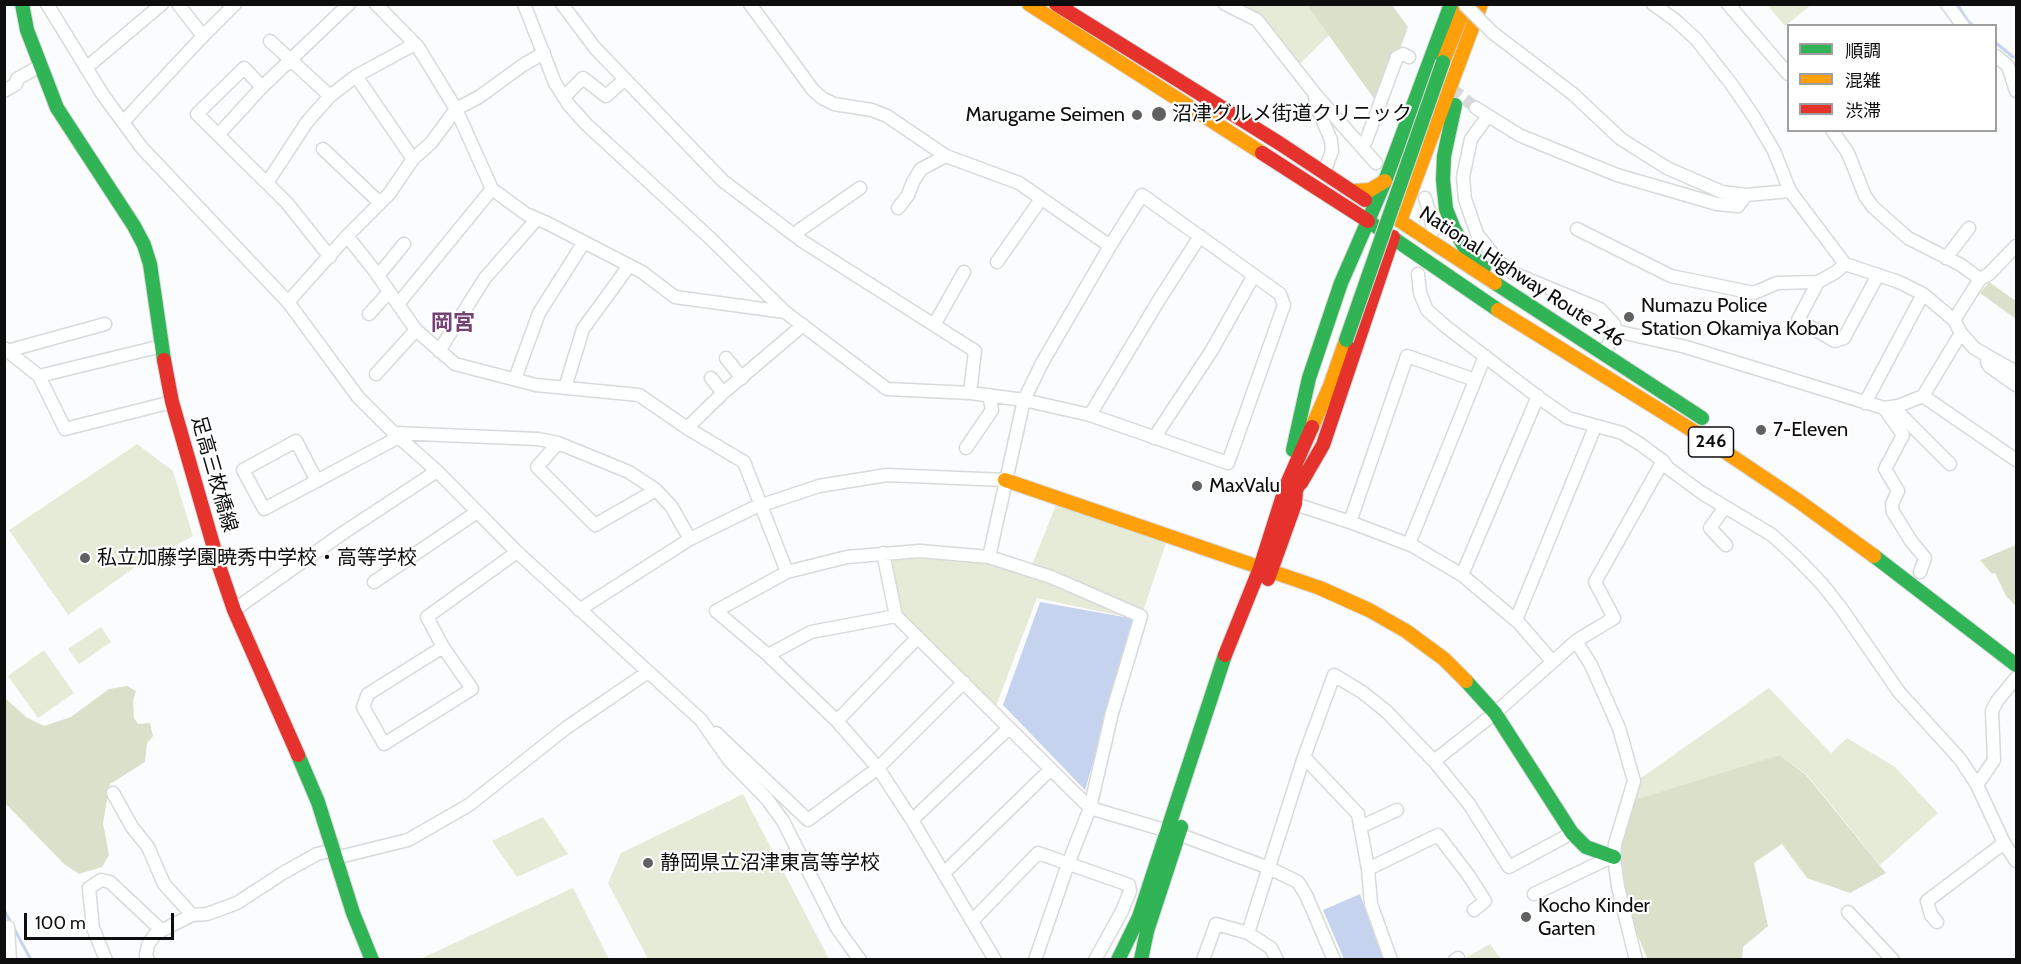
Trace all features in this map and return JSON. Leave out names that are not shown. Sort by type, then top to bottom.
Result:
[{"type":"main road","name":"足高三枚橋線","points":[[22,4],[27,30],[57,108],[144,245],[150,264],[165,370],[172,402],[220,569],[234,610],[318,802],[353,913],[372,960]]},
{"type":"main road","name":"National Highway Route 246","points":[[1029,4],[1393,237],[1474,294],[1703,437],[1797,500],[1910,582],[2016,665]]},
{"type":"main road","points":[[1056,4],[1400,221]]},
{"type":"main road","points":[[1266,570],[1292,494],[1306,375],[1341,283],[1385,181],[1451,4]]},
{"type":"main road","points":[[1118,960],[1139,917],[1173,833],[1292,494],[1317,436],[1330,386],[1464,4]]},
{"type":"main road","name":"National Highway Route 246","points":[[1481,4],[1400,221],[1709,423]]},
{"type":"main road","name":"246","points":[[1450,83],[1456,100],[1443,168],[1446,209],[1454,229],[1465,248],[1485,269],[1570,333]]},
{"type":"main road","points":[[1353,191],[1370,190],[1385,181]]},
{"type":"main road","points":[[1292,494],[1323,445],[1393,237]]},
{"type":"main road","points":[[1005,480],[1320,588],[1369,610],[1406,631],[1444,660],[1480,694],[1495,713],[1572,832],[1586,847],[1609,856]]},
{"type":"main road","points":[[1141,960],[1173,833]]},
{"type":"street","points":[[47,4],[86,68],[142,148],[288,302],[358,397],[437,471],[517,552],[808,820],[878,768],[964,682]]},
{"type":"street","points":[[86,68],[162,4]]},
{"type":"street","points":[[178,4],[203,36]]},
{"type":"street","points":[[123,122],[236,4]]},
{"type":"street","points":[[219,134],[262,87],[349,4]]},
{"type":"street","points":[[376,4],[415,44],[456,109],[492,189],[536,220],[547,223],[642,272],[675,297],[785,312]]},
{"type":"street","points":[[524,4],[555,83],[586,124],[711,239],[785,312],[887,389],[970,393],[1024,399],[1090,415],[1228,463],[1284,305],[1280,294],[1142,195],[1042,363],[1024,399],[989,557]]},
{"type":"street","points":[[562,4],[595,48],[723,181],[794,234],[975,351],[970,393]]},
{"type":"street","points":[[750,4],[813,90],[822,98],[834,104],[872,110],[887,116],[946,156],[1019,183],[1110,246]]},
{"type":"street","points":[[1225,4],[1257,20],[1316,94],[1376,163]]},
{"type":"street","points":[[1464,4],[1493,33],[1574,94],[1621,139],[1667,168],[1722,192],[1746,195],[1790,191]]},
{"type":"street","points":[[1653,4],[1696,39],[1732,85],[1774,151],[1790,191],[1845,264],[1899,282],[1923,294],[1954,320],[1960,333],[1974,348],[2016,372]]},
{"type":"street","points":[[1728,4],[1787,73]]},
{"type":"street","points":[[1947,4],[1962,24]]},
{"type":"street","points":[[270,41],[330,96]]},
{"type":"street","points":[[267,183],[307,122],[330,96],[356,76],[415,44]]},
{"type":"street","points":[[288,302],[347,236],[389,194],[413,159],[431,143],[456,109],[479,97],[523,65],[544,53]]},
{"type":"street","points":[[1360,145],[1366,141],[1397,57],[1403,54],[1409,57]]},
{"type":"street","points":[[1997,57],[2012,63],[2016,91]]},
{"type":"street","points":[[4,91],[40,66]]},
{"type":"street","points":[[262,87],[244,68],[197,114],[288,203],[330,256]]},
{"type":"street","points":[[356,76],[413,159]]},
{"type":"street","points":[[564,97],[583,78],[606,96],[625,79]]},
{"type":"street","points":[[1316,94],[1316,105],[1331,140],[1332,151],[1324,172]]},
{"type":"street","points":[[1476,108],[1519,135],[1617,175],[1717,204],[1738,206],[1746,195]]},
{"type":"street","points":[[1488,116],[1471,139],[1463,177],[1465,199],[1477,234],[1499,262],[1513,273],[1600,309],[1614,324],[1616,331],[1602,354]]},
{"type":"street","points":[[1833,132],[1848,153],[1865,196],[1873,207],[1908,238],[1980,279]]},
{"type":"street","points":[[323,149],[380,203]]},
{"type":"street","points":[[898,208],[908,195],[921,169],[946,156]]},
{"type":"street","points":[[794,234],[860,188]]},
{"type":"street","points":[[398,304],[492,189]]},
{"type":"street","points":[[1425,198],[1433,231]]},
{"type":"street","points":[[998,262],[1041,199]]},
{"type":"street","points":[[439,351],[484,278],[536,220]]},
{"type":"street","points":[[1393,237],[1400,221]]},
{"type":"street","points":[[1946,258],[1969,228]]},
{"type":"street","points":[[1577,229],[1671,276],[1754,293],[1777,283],[1818,282],[1845,264]]},
{"type":"street","points":[[347,236],[416,330],[455,364],[536,385],[639,395],[687,428],[744,462],[787,572]]},
{"type":"street","points":[[1090,415],[1158,300],[1200,236]]},
{"type":"street","points":[[514,379],[539,313],[584,242]]},
{"type":"street","points":[[378,276],[404,244]]},
{"type":"street","points":[[1954,320],[1980,279],[1989,274],[2016,246]]},
{"type":"street","points":[[565,388],[583,329],[629,267]]},
{"type":"street","points":[[934,325],[964,272]]},
{"type":"street","points":[[1418,274],[1420,293],[1427,310],[1485,356],[1568,418],[1622,434],[1640,444],[1663,461],[1668,468],[1725,507],[1772,535],[1822,584],[1899,692],[1960,759],[1977,784],[2004,843],[2016,861]]},
{"type":"street","points":[[1154,438],[1212,350],[1254,275]]},
{"type":"street","points":[[1818,282],[1798,320],[1835,341],[1844,338],[1878,275]]},
{"type":"street","points":[[369,314],[390,292]]},
{"type":"street","points":[[1865,403],[1923,294]]},
{"type":"street","points":[[7,353],[105,324]]},
{"type":"street","points":[[687,428],[723,393],[803,325]]},
{"type":"street","points":[[376,375],[416,330]]},
{"type":"street","points":[[1616,331],[1686,347],[1865,403],[1888,408],[1950,465]]},
{"type":"street","points":[[1888,408],[1923,396],[1960,333]]},
{"type":"street","points":[[39,376],[162,346]]},
{"type":"street","points":[[7,353],[39,376],[65,429],[172,402]]},
{"type":"street","points":[[1982,353],[1989,366],[2016,385]]},
{"type":"street","points":[[1350,522],[1407,356],[1475,380]]},
{"type":"street","points":[[1409,544],[1485,356]]},
{"type":"street","points":[[726,358],[742,378]]},
{"type":"street","points":[[711,378],[723,393]]},
{"type":"street","points":[[966,448],[992,410],[989,395]]},
{"type":"street","points":[[1462,575],[1538,396]]},
{"type":"street","points":[[1923,396],[2016,460]]},
{"type":"street","points":[[1888,408],[1903,435],[1885,469],[1898,491],[1892,504],[1893,512],[1925,558],[1921,572]]},
{"type":"street","points":[[1516,620],[1595,427]]},
{"type":"street","points":[[317,481],[296,441],[243,470],[264,509],[317,481],[397,435],[538,439],[558,443],[629,472],[656,490],[671,506],[690,539]]},
{"type":"street","points":[[558,443],[537,467],[595,525],[656,490]]},
{"type":"street","points":[[1434,760],[1495,713],[1576,642],[1614,618],[1594,582],[1663,461]]},
{"type":"street","points":[[234,610],[343,532],[437,471]]},
{"type":"street","points":[[579,610],[690,539],[761,505],[819,486],[887,476],[1005,480]]},
{"type":"street","points":[[1292,494],[1350,522],[1409,544],[1462,575],[1516,620],[1552,661]]},
{"type":"street","points":[[1725,507],[1710,528],[1726,545]]},
{"type":"street","points":[[374,582],[477,512]]},
{"type":"street","points":[[995,960],[912,820],[878,768],[837,721],[768,655],[716,611],[787,572],[847,557],[920,551],[989,557],[1051,577],[1141,616],[1112,713],[1089,808],[1035,960]]},
{"type":"street","points":[[443,647],[368,694],[363,706],[384,744],[472,689],[443,647],[427,617],[517,552]]},
{"type":"street","points":[[883,553],[896,616],[1089,808],[1173,833],[1269,868],[1298,882],[1306,895],[1334,960]]},
{"type":"street","points":[[768,655],[811,632],[896,616]]},
{"type":"street","points":[[837,721],[918,637]]},
{"type":"street","points":[[1534,894],[1609,856],[1615,844],[1634,781],[1619,728],[1591,665],[1576,642]]},
{"type":"street","points":[[148,960],[146,955],[148,945],[155,933],[192,915],[213,912],[237,903],[316,854],[334,854],[408,840],[469,804],[566,728],[648,672]]},
{"type":"street","points":[[1248,933],[1304,757],[1334,675],[1362,692],[1386,711],[1434,760],[1468,804],[1509,867],[1572,832]]},
{"type":"street","points":[[1977,784],[1994,760],[1992,711],[1997,701],[2016,678]]},
{"type":"street","points":[[701,720],[729,760],[766,799],[783,821],[837,928],[860,960]]},
{"type":"street","points":[[912,820],[1009,728]]},
{"type":"street","points":[[1304,757],[1358,814],[1368,869],[1371,904],[1391,960]]},
{"type":"street","points":[[944,873],[1051,769]]},
{"type":"street","points":[[113,792],[132,826],[148,847],[164,884],[192,915]]},
{"type":"street","points":[[1360,827],[1397,810]]},
{"type":"street","points":[[1368,869],[1438,835],[1485,901],[1474,910]]},
{"type":"street","points":[[1937,922],[1931,915],[1926,901],[2004,843]]},
{"type":"street","points":[[972,921],[1038,853],[1129,885],[1130,891],[1122,911],[1095,960]]},
{"type":"street","points":[[1609,856],[1635,960]]},
{"type":"street","points":[[106,960],[93,928],[89,888],[101,880],[110,882],[162,930]]},
{"type":"street","points":[[1848,912],[1893,960]]},
{"type":"street","points":[[1203,960],[1215,924],[1248,933],[1271,948],[1277,960]]},
{"type":"street","points":[[8,927],[10,960]]},
{"type":"green space","points":[[1223,5],[1307,5],[1329,35],[1299,65],[1260,23]]},
{"type":"green space","points":[[1307,5],[1392,5],[1408,27],[1397,57],[1375,100]]},
{"type":"green space","points":[[1767,5],[1811,5],[1787,24],[1785,26]]},
{"type":"green space","points":[[1989,282],[2016,301],[2016,319],[1980,293]]},
{"type":"green space","points":[[137,444],[173,471],[193,536],[135,567],[68,615],[9,530]]},
{"type":"green space","points":[[1056,505],[1166,543],[1140,620],[1037,598],[996,706],[898,612],[886,558],[990,560],[1030,570]]},
{"type":"green space","points":[[2016,545],[2016,606],[2006,596],[1995,573],[1992,574],[1980,560]]},
{"type":"green space","points":[[101,627],[111,642],[79,664],[68,649]]},
{"type":"green space","points":[[44,650],[74,693],[38,718],[8,676]]},
{"type":"green space","points":[[127,686],[136,691],[133,701],[134,718],[138,724],[150,723],[153,736],[147,743],[145,762],[110,784],[103,823],[109,855],[102,867],[79,874],[64,864],[5,803],[4,697],[26,717],[44,726],[71,717],[109,689]]},
{"type":"green space","points":[[1769,688],[1831,753],[1847,738],[1895,767],[1938,813],[1880,865],[1807,775],[1780,755],[1634,806],[1638,780]]},
{"type":"green space","points":[[1780,755],[1806,775],[1886,873],[1850,893],[1807,878],[1782,844],[1754,863],[1768,926],[1743,947],[1742,959],[1648,960],[1635,929],[1619,861],[1628,802]]},
{"type":"green space","points":[[743,794],[829,959],[648,959],[608,883],[621,853]]},
{"type":"green space","points":[[543,817],[568,854],[517,877],[492,841]]},
{"type":"green space","points":[[573,888],[609,959],[420,959]]},
{"type":"green space","points":[[1490,944],[1501,959],[1464,959]]},
{"type":"water","points":[[1040,602],[1135,619],[1085,790],[1003,705]]},
{"type":"water","points":[[1360,894],[1383,959],[1344,959],[1323,910]]},
{"type":"waterway","points":[[1957,4],[1971,24]]},
{"type":"waterway","points":[[1997,44],[2013,57]]},
{"type":"waterway","points":[[4,910],[31,960]]},
{"type":"tunnel","points":[[1451,88],[1476,108]]},
{"type":"traffic: fast","points":[[22,4],[27,30],[57,108],[144,245],[150,264],[164,360]]},
{"type":"traffic: fast","points":[[1451,4],[1368,221],[1498,310]]},
{"type":"traffic: fast","points":[[1346,340],[1443,62]]},
{"type":"traffic: fast","points":[[1455,105],[1444,156],[1443,180],[1446,209],[1465,248],[1484,268]]},
{"type":"traffic: fast","points":[[1293,450],[1309,378],[1341,283],[1368,221]]},
{"type":"traffic: fast","points":[[1495,283],[1702,418]]},
{"type":"traffic: fast","points":[[1874,556],[2016,665]]},
{"type":"traffic: fast","points":[[1118,960],[1139,917],[1225,655]]},
{"type":"traffic: fast","points":[[1466,681],[1495,713],[1572,833],[1586,847],[1614,857]]},
{"type":"traffic: fast","points":[[298,755],[318,802],[353,913],[372,960]]},
{"type":"traffic: fast","points":[[1141,960],[1147,931],[1181,827]]},
{"type":"traffic: slow","points":[[1029,4],[1262,153]]},
{"type":"traffic: slow","points":[[1443,62],[1466,4]]},
{"type":"traffic: slow","points":[[1481,4],[1400,221],[1495,283]]},
{"type":"traffic: slow","points":[[1353,191],[1370,190],[1385,181]]},
{"type":"traffic: slow","points":[[1498,310],[1703,437],[1797,500],[1874,556]]},
{"type":"traffic: slow","points":[[1312,427],[1330,386],[1346,340]]},
{"type":"traffic: slow","points":[[1005,480],[1320,588],[1369,610],[1406,631],[1444,659],[1466,681]]},
{"type":"traffic: jam","points":[[1056,4],[1279,143],[1365,200]]},
{"type":"traffic: jam","points":[[1262,153],[1368,221]]},
{"type":"traffic: jam","points":[[1301,483],[1323,445],[1393,237]]},
{"type":"traffic: jam","points":[[164,360],[172,402],[220,569],[234,610],[298,755]]},
{"type":"traffic: jam","points":[[1225,655],[1260,568],[1286,486],[1312,427]]},
{"type":"traffic: jam","points":[[1268,579],[1295,504],[1296,491],[1303,473]]},
{"type":"place","name":"沼津グルメ街道クリニック","points":[[1159,114]]},
{"type":"place","name":"Marugame Seimen","points":[[1137,115]]},
{"type":"place","name":"Numazu Police Station Okamiya Koban","points":[[1629,317]]},
{"type":"place","name":"7-Eleven","points":[[1761,430]]},
{"type":"place","name":"MaxValu","points":[[1197,486]]},
{"type":"place","name":"私立加藤学園暁秀中学校・高等学校","points":[[85,558]]},
{"type":"place","name":"静岡県立沼津東高等学校","points":[[648,863]]},
{"type":"place","name":"Kocho Kinder Garten","points":[[1526,917]]},
{"type":"district","name":"岡宮","points":[[453,324]]}]
